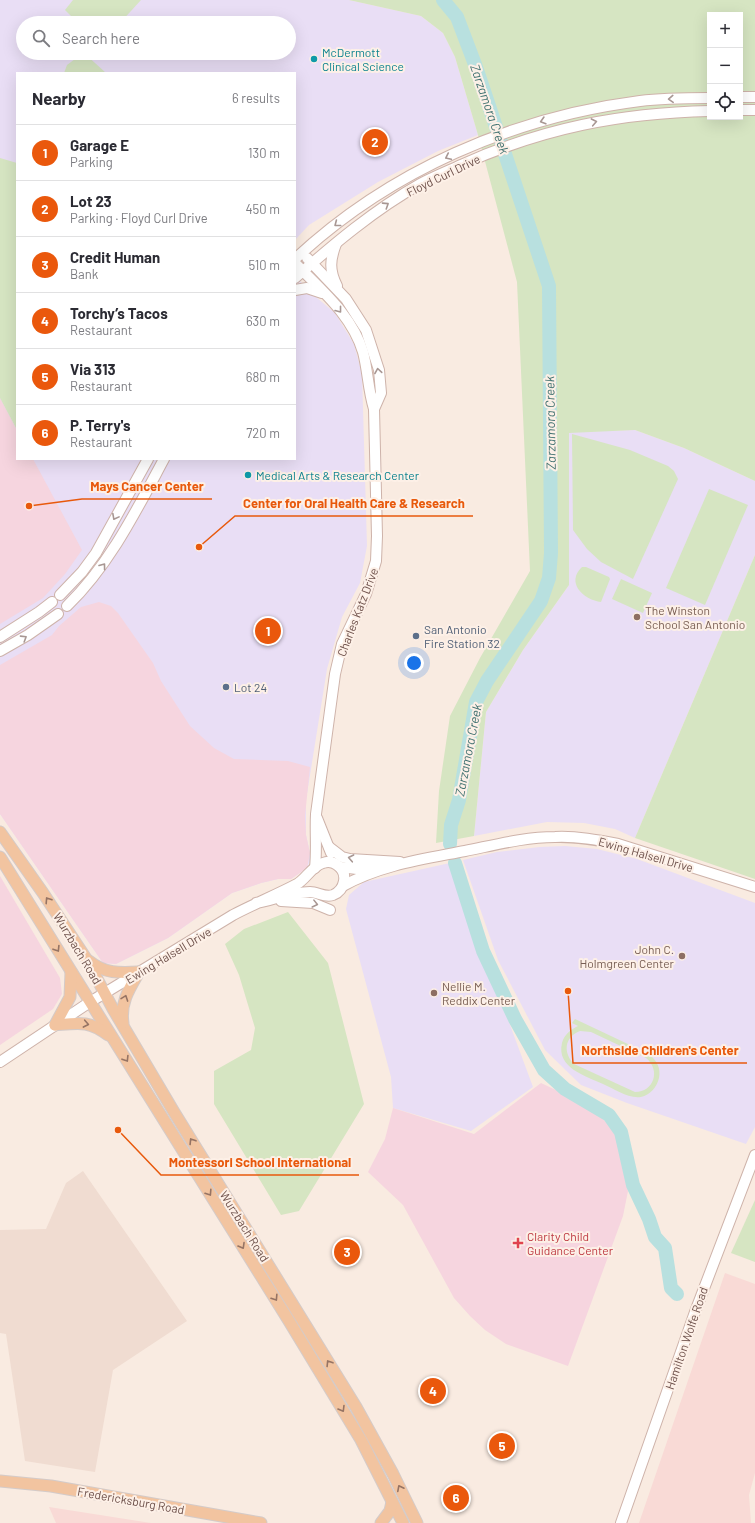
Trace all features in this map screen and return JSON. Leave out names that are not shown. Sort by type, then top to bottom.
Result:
[{"type":"main road","name":"Wurzbach Road","points":[[0,832],[43,893],[87,960],[124,1028],[356,1407],[393,1474],[417,1523]]},
{"type":"main road","name":"Wurzbach Road","points":[[0,857],[289,1320],[361,1440],[403,1523]]},
{"type":"main road","points":[[87,960],[104,971],[115,973],[139,972]]},
{"type":"main road","points":[[55,1025],[70,997],[71,971]]},
{"type":"main road","points":[[124,1028],[122,1012],[123,1004],[127,993],[139,972]]},
{"type":"main road","points":[[55,1025],[82,1022],[90,1024],[101,1029],[113,1040]]},
{"type":"main road","name":"Fredericksburg Road","points":[[0,1481],[51,1486],[261,1523]]},
{"type":"main road","points":[[381,1523],[390,1511],[392,1502]]},
{"type":"street","points":[[743,97],[755,96]]},
{"type":"street","name":"Floyd Curl Drive","points":[[298,256],[361,206],[414,172],[484,142],[564,115],[598,108],[641,101],[707,98]]},
{"type":"street","points":[[743,110],[755,110]]},
{"type":"street","name":"Floyd Curl Drive","points":[[296,277],[311,263],[368,217],[420,184],[486,154],[567,127],[642,114],[707,111]]},
{"type":"street","points":[[336,243],[330,264],[331,275],[340,293]]},
{"type":"street","name":"Charles Katz Drive","points":[[298,256],[311,263],[340,293],[355,311],[366,330],[379,370],[381,393],[374,409]]},
{"type":"street","name":"Charles Katz Drive","points":[[296,264],[340,309],[360,344],[366,362],[369,394],[374,409],[377,536],[376,561],[366,594],[342,644],[335,674],[316,814],[315,834],[317,848],[314,869]]},
{"type":"street","points":[[296,290],[307,288],[325,294]]},
{"type":"street","points":[[60,595],[82,572],[96,554],[147,460]]},
{"type":"street","points":[[68,606],[91,582],[107,560],[163,460]]},
{"type":"street","points":[[0,637],[52,602]]},
{"type":"street","points":[[0,651],[28,635],[58,614]]},
{"type":"street","name":"Charles Katz Drive","points":[[316,814],[329,847],[339,866]]},
{"type":"street","name":"Ewing Halsell Drive","points":[[256,903],[294,893],[318,893],[330,896],[339,892],[343,886],[373,872],[417,861],[519,840],[555,837],[575,837],[624,846],[755,887]]},
{"type":"street","points":[[329,847],[342,857],[350,859],[404,862]]},
{"type":"street","name":"Ewing Halsell Drive","points":[[0,1062],[90,1002],[139,972],[256,903],[298,884],[323,863],[328,862],[339,866],[365,869],[417,861]]},
{"type":"street","points":[[339,866],[344,876],[343,886]]},
{"type":"street","points":[[314,869],[311,882],[318,893]]},
{"type":"street","points":[[271,900],[313,903],[330,910]]},
{"type":"street","name":"Hamilton Wolfe Road","points":[[621,1523],[695,1312],[755,1155]]},
{"type":"shaded area","points":[[0,0],[349,0],[421,16],[443,33],[455,57],[478,135],[438,151],[378,182],[309,225],[296,239],[296,72],[16,72],[16,460],[296,460],[296,277],[335,313],[354,344],[362,374],[367,546],[360,583],[342,617],[327,669],[306,800],[306,835],[310,853],[310,861],[307,868],[291,879],[278,879],[261,883],[232,893],[168,938],[116,964],[103,963],[0,814]]},
{"type":"shaded area","points":[[0,398],[16,428],[16,460],[34,460],[82,550],[65,574],[43,598],[0,624]]},
{"type":"shaded area","name":"The Winston School San Antonio","points":[[635,430],[684,448],[755,481],[755,555],[635,838],[615,829],[584,823],[547,822],[474,836],[486,712],[523,650],[569,585],[569,432]]},
{"type":"shaded area","points":[[99,602],[111,606],[118,613],[153,663],[161,681],[190,726],[214,748],[234,759],[288,761],[310,767],[305,816],[306,835],[310,853],[307,868],[291,879],[278,879],[261,883],[232,893],[168,938],[116,964],[103,963],[0,814],[0,665],[52,635],[59,626],[81,607]]},
{"type":"shaded area","points":[[565,846],[597,849],[637,859],[755,903],[755,1127],[746,1144],[627,1103],[581,1085],[545,1050],[498,960],[463,860],[497,852],[540,847]]},
{"type":"shaded area","name":"Nellie M. Reddix Center","points":[[450,863],[533,1087],[471,1131],[393,1108],[391,1077],[346,909],[349,895],[364,882]]},
{"type":"shaded area","points":[[0,876],[60,978],[62,994],[53,1009],[0,1045]]},
{"type":"shaded area","name":"Clarity Child Guidance Center","points":[[541,1083],[592,1107],[616,1133],[628,1191],[623,1216],[568,1366],[506,1344],[485,1330],[470,1316],[454,1298],[403,1205],[368,1172],[385,1139],[393,1108],[474,1134]]},
{"type":"shaded area","points":[[83,1171],[187,1321],[113,1370],[95,1472],[25,1461],[6,1334],[0,1333],[0,1230],[46,1229],[66,1183]]},
{"type":"shaded area","points":[[725,1273],[755,1284],[755,1473],[749,1495],[751,1523],[639,1523]]},
{"type":"shaded area","points":[[49,1507],[151,1523],[56,1523]]},
{"type":"green space","points":[[73,0],[141,0],[126,16],[71,16],[65,10]]},
{"type":"green space","points":[[349,0],[755,0],[755,481],[684,448],[635,430],[569,433],[569,585],[523,650],[486,712],[474,836],[436,843],[439,791],[450,716],[480,658],[530,571],[517,282],[478,135],[455,57],[443,33],[421,16]]},
{"type":"green space","points":[[74,60],[92,60],[105,72],[64,72],[67,65]]},
{"type":"green space","points":[[0,158],[16,163],[16,428],[0,398]]},
{"type":"green space","points":[[572,434],[630,450],[668,466],[674,471],[678,479],[633,579],[601,562],[587,549],[573,530]]},
{"type":"green space","points":[[709,489],[748,505],[705,605],[666,588]]},
{"type":"green space","points":[[755,555],[755,879],[635,838]]},
{"type":"green space","points":[[582,567],[586,567],[609,577],[610,579],[601,602],[588,598],[576,585],[575,579],[577,573]]},
{"type":"green space","points":[[621,579],[652,593],[643,613],[612,599]]},
{"type":"green space","points":[[288,912],[328,963],[364,1104],[299,1211],[281,1215],[214,1104],[214,1071],[251,1050],[255,1028],[239,975],[225,944],[244,929]]},
{"type":"green space","points":[[575,1019],[649,1054],[659,1068],[659,1078],[655,1087],[644,1096],[631,1097],[574,1070],[563,1059],[561,1052],[564,1038],[570,1031],[578,1026],[572,1023]],"holes":[[[580,1031],[591,1032],[646,1058],[651,1063],[653,1068],[654,1074],[651,1084],[642,1091],[635,1092],[574,1064],[568,1055],[568,1041]]]},
{"type":"green space","points":[[755,1200],[755,1262],[731,1253]]},
{"type":"waterway","name":"Zarzamora Creek","points":[[443,0],[457,17],[476,67],[549,286],[551,553],[549,578],[541,601],[487,681],[476,702],[459,800],[451,825],[450,844]]},
{"type":"waterway","name":"Zarzamora Creek","points":[[455,863],[483,951],[515,1019],[544,1070],[565,1089],[609,1115],[621,1132],[633,1185],[649,1219],[655,1237],[665,1248],[671,1288],[677,1294]]},
{"type":"place","name":"McDermott Clinical Science","points":[[314,59]]},
{"type":"place","name":"Lot 23","points":[[375,142]]},
{"type":"place","name":"Medical Arts & Research Center","points":[[248,475]]},
{"type":"place","name":"Mays Cancer Center","points":[[29,506]]},
{"type":"place","name":"Center for Oral Health Care & Research","points":[[199,547]]},
{"type":"place","name":"The Winston School San Antonio","points":[[637,617]]},
{"type":"place","name":"Garage E","points":[[268,631]]},
{"type":"place","name":"San Antonio Fire Station 32","points":[[416,636]]},
{"type":"place","name":"Lot 24","points":[[226,687]]},
{"type":"place","name":"John C. Holmgreen Center","points":[[682,956]]},
{"type":"place","name":"Northside Children's Center","points":[[568,991]]},
{"type":"place","name":"Nellie M. Reddix Center","points":[[434,993]]},
{"type":"place","name":"Montessori School International","points":[[118,1130]]},
{"type":"place","name":"Clarity Child Guidance Center","points":[[518,1243]]},
{"type":"place","name":"Credit Human","points":[[347,1252]]},
{"type":"place","name":"Torchy’s Tacos","points":[[433,1391]]},
{"type":"place","name":"Via 313","points":[[502,1446]]},
{"type":"place","name":"P. Terry's","points":[[456,1498]]}]
